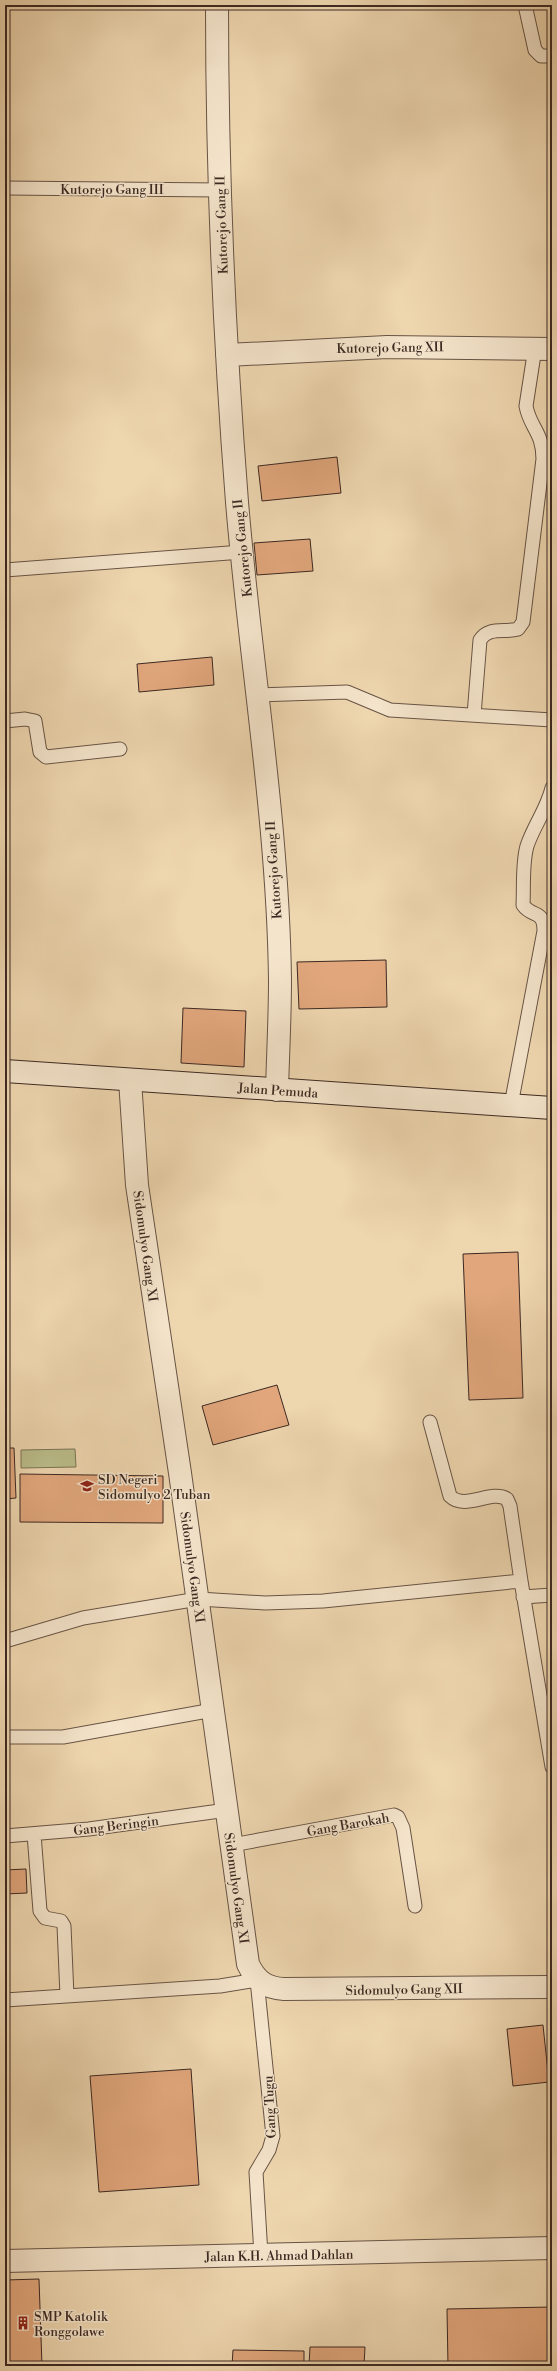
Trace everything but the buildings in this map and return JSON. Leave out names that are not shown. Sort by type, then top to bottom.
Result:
[{"type":"street","name":"Kutorejo Gang II","points":[[217,5],[220,190],[227,355],[242,552],[257,695],[278,946],[280,1007],[277,1090]]},
{"type":"street","name":"Kutorejo Gang XII","points":[[227,355],[387,347],[543,348]]},
{"type":"street","name":"Jalan Pemuda","points":[[5,1071],[552,1108]]},
{"type":"street","name":"Sidomulyo Gang XI","points":[[130,1080],[137,1185],[198,1599],[248,1964],[257,1980]]},
{"type":"street","name":"Sidomulyo Gang XII","points":[[257,1980],[275,1988],[297,1990],[552,1987]]},
{"type":"street","name":"Jalan K.H. Ahmad Dahlan","points":[[5,2261],[552,2248]]},
{"type":"lane","points":[[525,5],[535,50],[541,56],[552,56]]},
{"type":"lane","name":"Kutorejo Gang III","points":[[5,188],[220,190]]},
{"type":"lane","points":[[474,715],[480,640],[484,634],[490,631],[518,629],[523,622],[543,459],[542,441],[526,406],[543,348]]},
{"type":"lane","points":[[5,570],[242,552]]},
{"type":"lane","points":[[257,695],[347,692],[390,710],[552,720]]},
{"type":"lane","points":[[5,721],[25,719],[36,721],[40,752],[46,757],[120,749]]},
{"type":"lane","points":[[511,1105],[544,931],[543,921],[540,916],[528,911],[523,905],[525,861],[532,833],[545,809],[552,788]]},
{"type":"lane","points":[[430,1422],[446,1490],[453,1499],[460,1501],[498,1496],[507,1499],[552,1767]]},
{"type":"lane","points":[[5,1641],[90,1616],[198,1599],[265,1602],[323,1601],[521,1581]]},
{"type":"lane","points":[[523,1597],[552,1594]]},
{"type":"lane","points":[[5,1737],[62,1737],[213,1710]]},
{"type":"lane","name":"Gang Beringin","points":[[5,1836],[34,1834],[227,1810]]},
{"type":"lane","name":"Gang Barokah","points":[[232,1845],[394,1815],[398,1818],[402,1828],[415,1906]]},
{"type":"lane","points":[[34,1834],[41,1914],[45,1918],[61,1921],[64,1926],[67,1996]]},
{"type":"lane","points":[[5,2000],[220,1986],[257,1980]]},
{"type":"lane","name":"Gang Tugu","points":[[257,1980],[273,2136],[269,2150],[256,2172],[261,2255]]},
{"type":"green space","points":[[75,1449],[76,1467],[21,1468],[21,1450]]},
{"type":"place","name":"SD Negeri Sidomulyo 2 Tuban","points":[[87,1486]]},
{"type":"place","name":"SMP Katolik Ronggolawe","points":[[23,2323]]}]
